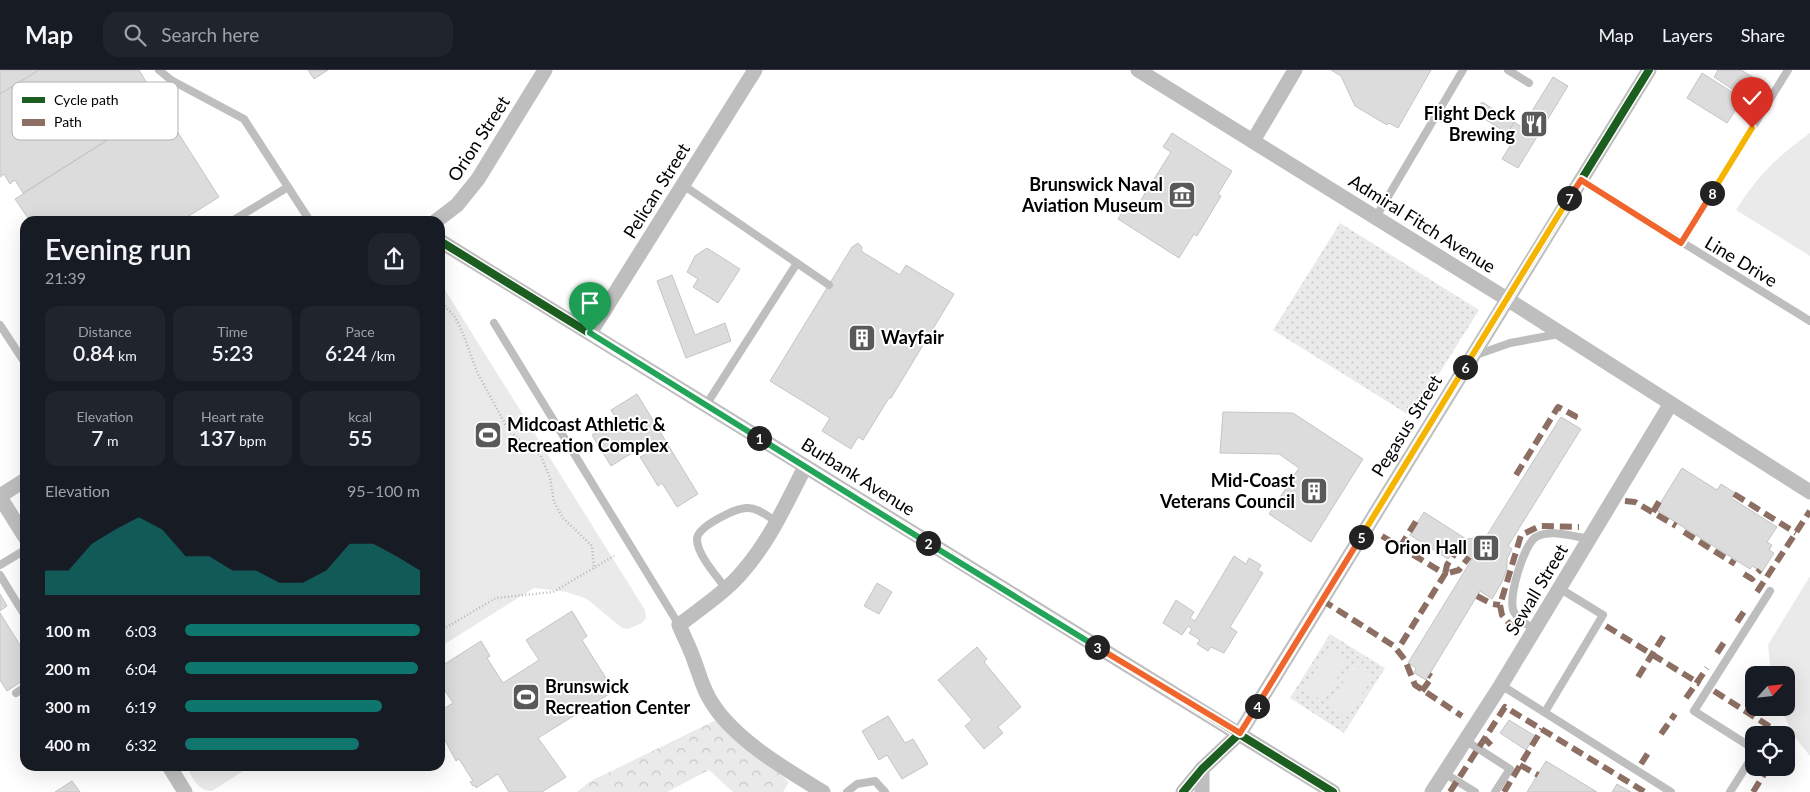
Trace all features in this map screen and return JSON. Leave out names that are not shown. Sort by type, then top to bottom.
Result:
[{"type":"street","name":"Orion Street","points":[[443,216],[457,205],[478,179],[544,70]]},
{"type":"street","name":"Pelican Street","points":[[590,333],[755,70]]},
{"type":"street","name":"Admiral Fitch Avenue","points":[[1138,70],[1507,298],[1810,492]]},
{"type":"street","points":[[1253,141],[1295,70]]},
{"type":"street","name":"Pegasus Street","points":[[1183,792],[1202,769],[1240,733],[1649,70]]},
{"type":"street","name":"Burbank Avenue","points":[[445,244],[1333,792]]},
{"type":"street","name":"Sewall Street","points":[[1432,792],[1501,685],[1670,404]]},
{"type":"street","points":[[805,467],[777,522],[744,570],[726,589],[679,625],[702,685],[713,705],[738,731],[785,769],[823,792]]},
{"type":"street","points":[[20,483],[0,496],[20,529]]},
{"type":"street","points":[[1202,769],[1202,792]]},
{"type":"street","points":[[172,771],[185,792]]},
{"type":"lane","points":[[159,70],[174,82]]},
{"type":"lane","points":[[1376,218],[1463,70]]},
{"type":"lane","points":[[1508,70],[1529,83]]},
{"type":"lane","points":[[1681,243],[1788,70]]},
{"type":"lane","points":[[178,84],[244,119],[307,216]]},
{"type":"lane","name":"Line Drive","points":[[1581,180],[1810,321]]},
{"type":"lane","points":[[683,185],[829,285]]},
{"type":"lane","points":[[240,216],[288,186]]},
{"type":"lane","points":[[706,405],[796,263]]},
{"type":"lane","points":[[494,323],[679,625]]},
{"type":"lane","points":[[0,325],[20,350]]},
{"type":"lane","points":[[1472,356],[1510,343],[1561,334]]},
{"type":"lane","points":[[726,589],[699,548],[696,537],[701,528],[746,508],[757,510],[777,522]]},
{"type":"lane","points":[[1534,630],[1514,612],[1511,603],[1512,592],[1530,542],[1542,535],[1552,533],[1589,539]]},
{"type":"lane","points":[[0,565],[20,553]]},
{"type":"lane","points":[[0,575],[20,608]]},
{"type":"lane","points":[[1545,712],[1603,615],[1559,588]]},
{"type":"lane","points":[[1745,743],[1694,711],[1770,591]]},
{"type":"lane","points":[[1501,685],[1671,792]]},
{"type":"lane","points":[[16,693],[20,690]]},
{"type":"lane","points":[[1466,740],[1510,769],[1495,792]]},
{"type":"lane","points":[[1730,792],[1745,768]]},
{"type":"lane","points":[[1444,773],[1475,792]]},
{"type":"lane","points":[[847,792],[857,784],[875,781],[885,792]]},
{"type":"path","points":[[445,306],[455,317],[477,372],[509,431],[541,456],[550,478],[554,502],[563,518],[592,546],[594,568]]},
{"type":"path","points":[[445,628],[496,598],[553,592],[614,556]]},
{"type":"green space","points":[[1810,133],[1810,256],[1736,210],[1769,167]]},
{"type":"green space","points":[[1340,223],[1479,310],[1412,417],[1273,330]]},
{"type":"green space","name":"Midcoast Athletic & Recreation Complex","points":[[445,290],[645,610],[646,618],[642,623],[628,629],[622,628],[587,599],[567,592],[534,588],[445,644]]},
{"type":"green space","points":[[1810,576],[1810,756],[1795,737],[1795,726],[1789,726],[1784,716],[1795,716],[1795,666],[1770,666],[1768,645]]},
{"type":"green space","points":[[1330,634],[1385,668],[1344,733],[1290,698]]},
{"type":"green space","points":[[1329,649],[1347,661],[1323,701],[1304,690]]},
{"type":"green space","points":[[1354,665],[1373,676],[1348,717],[1329,705]]},
{"type":"green space","points":[[718,719],[789,782],[783,792],[733,792],[709,770],[667,792],[577,792],[589,782]]},
{"type":"green space","points":[[189,771],[243,771],[212,791],[203,789],[193,779]]},
{"type":"building","points":[[0,70],[39,70],[20,82],[12,82],[12,87],[0,94]]},
{"type":"building","points":[[39,70],[139,70],[146,82],[20,82]]},
{"type":"building","points":[[308,70],[328,70],[314,79]]},
{"type":"building","points":[[1331,70],[1431,70],[1398,128],[1389,123],[1387,125],[1355,106],[1341,76]]},
{"type":"building","points":[[1718,70],[1741,70],[1756,79],[1744,97],[1714,77]]},
{"type":"building","points":[[1702,73],[1743,99],[1727,123],[1687,98]]},
{"type":"building","name":"Flight Deck Brewing","points":[[1553,77],[1568,86],[1518,168],[1502,159],[1515,138],[1507,133],[1514,122],[1522,127]]},
{"type":"building","points":[[12,87],[12,140],[107,140],[23,193],[15,180],[10,184],[4,174],[0,177],[0,94]]},
{"type":"building","points":[[1482,102],[1514,122],[1507,133],[1475,113]]},
{"type":"building","points":[[178,133],[219,197],[189,216],[27,216],[15,199],[108,140],[178,140]]},
{"type":"building","name":"Brunswick Naval Aviation Museum","points":[[1172,133],[1232,171],[1218,194],[1221,196],[1197,236],[1194,234],[1179,258],[1118,219],[1126,206],[1134,211],[1171,152],[1163,147]]},
{"type":"building","name":"Wayfair","points":[[858,243],[862,247],[861,251],[900,275],[906,265],[954,294],[891,398],[889,398],[863,440],[858,437],[851,449],[822,431],[830,418],[770,381],[852,247]]},
{"type":"building","points":[[707,248],[740,269],[718,303],[693,287],[698,279],[687,272],[695,256]]},
{"type":"building","points":[[672,275],[695,335],[725,323],[731,341],[686,358],[657,281]]},
{"type":"building","points":[[637,394],[698,494],[677,507],[662,483],[658,486],[640,457],[646,454],[642,446],[637,449],[634,444],[629,448],[632,453],[611,466],[592,435],[617,420],[611,410]]},
{"type":"building","name":"Mid-Coast Veterans Council","points":[[1223,412],[1293,413],[1363,459],[1311,542],[1269,514],[1299,468],[1279,454],[1220,453]]},
{"type":"building","name":"Orion Hall","points":[[1561,417],[1581,429],[1508,546],[1512,549],[1507,559],[1507,569],[1492,599],[1480,591],[1426,680],[1414,673],[1416,668],[1408,663],[1472,559],[1459,551],[1461,548],[1457,546],[1448,559],[1410,535],[1424,512],[1466,539],[1476,538],[1482,543]]},
{"type":"building","points":[[1682,468],[1717,490],[1721,484],[1735,493],[1731,498],[1777,527],[1767,542],[1772,545],[1769,550],[1774,553],[1762,572],[1752,566],[1750,569],[1656,510]]},
{"type":"building","points":[[1234,556],[1246,564],[1249,558],[1261,565],[1258,570],[1263,573],[1230,627],[1237,632],[1224,653],[1211,647],[1208,651],[1197,644],[1200,640],[1189,633],[1192,629],[1188,626],[1182,635],[1163,623],[1176,600],[1194,612],[1190,618],[1195,621]]},
{"type":"building","points":[[877,583],[892,592],[879,614],[864,606]]},
{"type":"building","points":[[0,594],[7,606],[0,611]]},
{"type":"building","name":"Brunswick Recreation Center","points":[[572,611],[587,636],[582,640],[614,691],[538,738],[566,777],[542,792],[509,792],[498,774],[476,788],[470,782],[473,781],[459,759],[456,761],[445,740],[445,708],[453,703],[445,691],[445,664],[481,641],[490,656],[487,658],[503,683],[539,660],[526,640]]},
{"type":"building","points":[[0,613],[20,645],[20,682],[7,691],[0,680]]},
{"type":"building","points":[[977,647],[987,659],[984,662],[1021,707],[998,727],[1003,733],[984,749],[965,726],[972,720],[938,680]]},
{"type":"building","points":[[888,716],[905,743],[913,739],[928,764],[902,779],[887,755],[879,760],[862,731]]},
{"type":"building","points":[[1509,720],[1535,736],[1526,750],[1500,733]]},
{"type":"building","points":[[1546,761],[1597,792],[1527,792]]},
{"type":"building","points":[[72,781],[80,792],[55,792]]},
{"type":"building","points":[[1617,784],[1631,792],[1612,792]]},
{"type":"marked path","points":[[1516,475],[1558,407],[1575,416],[1571,423]]},
{"type":"marked path","points":[[1734,494],[1796,533]]},
{"type":"marked path","points":[[1653,512],[1660,500],[1662,501]]},
{"type":"marked path","points":[[1625,501],[1635,502],[1676,526]]},
{"type":"marked path","points":[[1757,592],[1810,511]]},
{"type":"marked path","points":[[1400,547],[1418,518]]},
{"type":"marked path","points":[[1515,630],[1502,615],[1500,605],[1521,535],[1540,526],[1579,527]]},
{"type":"marked path","points":[[1684,532],[1735,564]]},
{"type":"marked path","points":[[1382,536],[1445,574],[1398,649]]},
{"type":"marked path","points":[[1459,547],[1447,565],[1445,574],[1459,570],[1469,557]]},
{"type":"marked path","points":[[1744,574],[1752,579],[1760,570]]},
{"type":"marked path","points":[[1477,596],[1492,604],[1500,605]]},
{"type":"marked path","points":[[1322,600],[1394,646],[1405,660],[1415,685],[1462,716]]},
{"type":"marked path","points":[[1737,622],[1747,607]]},
{"type":"marked path","points":[[1606,626],[1700,684]]},
{"type":"marked path","points":[[1638,677],[1666,632]]},
{"type":"marked path","points":[[1717,653],[1727,638]]},
{"type":"marked path","points":[[1686,698],[1707,668]]},
{"type":"marked path","points":[[1422,691],[1432,677],[1429,675]]},
{"type":"marked path","points":[[1714,691],[1769,726]]},
{"type":"marked path","points":[[1450,792],[1505,707],[1645,792]]},
{"type":"marked path","points":[[1661,734],[1675,714]]},
{"type":"marked path","points":[[1504,792],[1542,729]]},
{"type":"marked path","points":[[1484,738],[1491,745]]},
{"type":"marked path","points":[[1641,764],[1650,750]]},
{"type":"marked path","points":[[1520,765],[1538,775]]},
{"type":"marked path","points":[[1753,792],[1763,776]]},
{"type":"cycle path","points":[[1183,792],[1202,769],[1240,733],[1649,70]]},
{"type":"cycle path","points":[[445,244],[1333,792]]},
{"type":"place","name":"Flight Deck Brewing","points":[[1534,124]]},
{"type":"place","name":"Brunswick Naval Aviation Museum","points":[[1182,195]]},
{"type":"place","name":"Wayfair","points":[[862,338]]},
{"type":"place","name":"Midcoast Athletic & Recreation Complex","points":[[488,435]]},
{"type":"place","name":"Mid-Coast Veterans Council","points":[[1314,491]]},
{"type":"place","name":"Orion Hall","points":[[1486,548]]},
{"type":"place","name":"Brunswick Recreation Center","points":[[526,697]]},
{"type":"route","points":[[590,333],[1240,733],[1581,180],[1681,243],[1752,128]]}]
